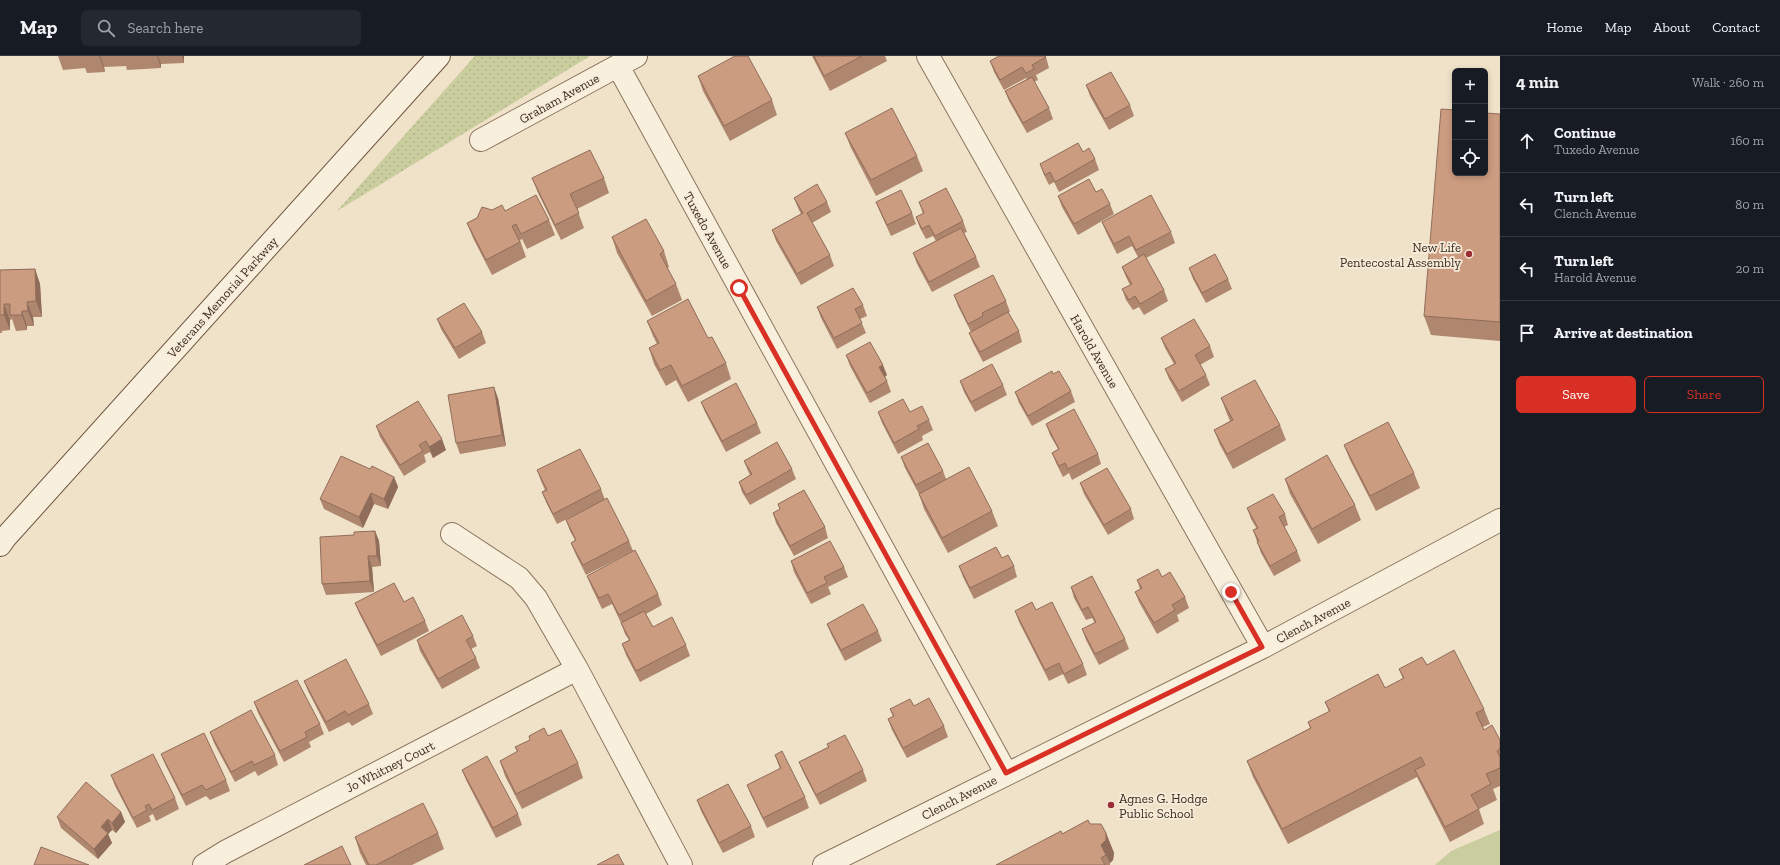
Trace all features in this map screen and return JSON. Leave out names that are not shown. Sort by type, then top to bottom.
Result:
[{"type":"street","name":"Veterans Memorial Parkway","points":[[2,541],[439,56]]},
{"type":"street","name":"Harold Avenue","points":[[928,56],[1262,647]]},
{"type":"street","name":"Graham Avenue","points":[[481,140],[627,61]]},
{"type":"street","name":"Tuxedo Avenue","points":[[627,61],[1006,773]]},
{"type":"street","name":"Clench Avenue","points":[[824,865],[1006,773],[1262,647],[1500,520]]},
{"type":"street","points":[[452,534],[518,578],[536,598],[577,669],[681,865]]},
{"type":"street","name":"Jo Whitney Court","points":[[204,865],[225,852],[577,669]]},
{"type":"green space","points":[[475,56],[590,56],[337,211]]},
{"type":"green space","points":[[1500,830],[1500,865],[1435,865],[1451,851]]},
{"type":"building","points":[[735,56],[748,56],[772,100],[724,126],[698,76]]},
{"type":"building","points":[[814,56],[862,56],[824,76]]},
{"type":"building","points":[[999,56],[1046,57],[1032,65],[1034,69],[1026,73],[1022,67],[1000,80],[990,61]]},
{"type":"building","points":[[1111,72],[1130,105],[1105,119],[1086,85]]},
{"type":"building","points":[[1032,77],[1049,108],[1023,123],[1005,91]]},
{"type":"building","points":[[892,108],[917,156],[871,180],[845,133]]},
{"type":"building","name":"New Life Pentecostal Assembly","points":[[1441,109],[1452,110],[1452,176],[1488,176],[1488,113],[1500,114],[1500,322],[1424,316]]},
{"type":"building","points":[[1078,143],[1083,152],[1089,148],[1095,159],[1055,182],[1050,172],[1045,175],[1040,164]]},
{"type":"building","points":[[590,150],[604,178],[570,194],[579,213],[555,225],[532,178]]},
{"type":"building","points":[[1089,179],[1096,192],[1102,189],[1110,204],[1074,224],[1058,196]]},
{"type":"building","points":[[817,184],[827,202],[807,213],[830,255],[797,274],[772,230],[803,213],[794,198]]},
{"type":"building","points":[[946,188],[963,221],[935,236],[929,225],[922,229],[916,217],[924,213],[919,202]]},
{"type":"building","points":[[901,190],[912,213],[887,225],[876,202]]},
{"type":"building","points":[[536,195],[549,220],[521,234],[516,224],[512,226],[520,242],[486,260],[467,223],[477,218],[482,207],[492,210],[502,205],[505,211]]},
{"type":"building","points":[[1151,195],[1171,232],[1136,250],[1129,236],[1114,244],[1102,222]]},
{"type":"building","points":[[646,219],[664,251],[660,254],[676,284],[646,301],[612,237]]},
{"type":"building","points":[[961,228],[976,257],[929,282],[913,253]]},
{"type":"building","points":[[1144,254],[1164,290],[1140,304],[1135,296],[1129,300],[1122,289],[1132,284],[1122,267]]},
{"type":"building","points":[[1215,254],[1228,279],[1202,293],[1189,268]]},
{"type":"building","points":[[35,269],[36,301],[27,302],[28,311],[22,311],[22,315],[10,315],[10,304],[4,304],[4,315],[0,315],[0,270]]},
{"type":"building","points":[[993,275],[1006,301],[982,313],[983,316],[968,324],[954,295]]},
{"type":"building","points":[[853,288],[863,305],[855,309],[862,323],[834,338],[817,307]]},
{"type":"building","points":[[688,299],[708,338],[712,337],[726,363],[682,386],[671,365],[660,370],[649,348],[659,343],[647,321]]},
{"type":"building","points":[[464,303],[482,332],[455,348],[437,319]]},
{"type":"building","points":[[1008,312],[1019,331],[980,352],[969,333]]},
{"type":"building","points":[[1194,319],[1210,346],[1195,355],[1206,375],[1179,391],[1165,369],[1176,363],[1161,338]]},
{"type":"building","points":[[870,342],[883,365],[879,367],[887,381],[867,393],[846,355]]},
{"type":"building","points":[[992,364],[1003,385],[971,402],[960,381]]},
{"type":"building","points":[[1052,371],[1053,374],[1059,371],[1071,391],[1028,416],[1015,392]]},
{"type":"building","points":[[1255,380],[1280,425],[1227,454],[1214,430],[1233,420],[1221,398]]},
{"type":"building","points":[[736,383],[757,423],[722,441],[701,402]]},
{"type":"building","points":[[494,387],[502,435],[456,443],[448,395]]},
{"type":"building","points":[[903,399],[910,412],[922,406],[929,420],[917,426],[919,429],[894,443],[878,412]]},
{"type":"building","points":[[418,401],[442,439],[429,447],[426,441],[419,445],[423,451],[400,465],[376,426]]},
{"type":"building","points":[[1074,409],[1098,454],[1068,469],[1065,463],[1059,466],[1052,453],[1059,449],[1046,424]]},
{"type":"building","points":[[1388,422],[1414,473],[1370,496],[1344,445]]},
{"type":"building","points":[[777,442],[792,469],[746,495],[739,482],[752,474],[744,461]]},
{"type":"building","points":[[928,443],[943,471],[916,485],[901,457]]},
{"type":"building","points":[[580,449],[601,489],[553,514],[542,492],[547,490],[537,470]]},
{"type":"building","points":[[1327,455],[1355,505],[1312,529],[1285,479]]},
{"type":"building","points":[[341,456],[370,469],[372,466],[394,477],[384,499],[371,493],[359,517],[320,499]]},
{"type":"building","points":[[969,467],[992,511],[942,538],[919,494]]},
{"type":"building","points":[[1107,468],[1131,509],[1104,525],[1080,483]]},
{"type":"building","points":[[804,490],[825,527],[790,546],[773,513],[780,509],[778,504]]},
{"type":"building","points":[[1273,494],[1285,514],[1279,517],[1297,551],[1270,566],[1257,542],[1259,541],[1253,530],[1258,528],[1247,508]]},
{"type":"building","points":[[607,498],[629,541],[583,565],[571,543],[576,540],[566,520]]},
{"type":"building","points":[[375,531],[377,556],[368,556],[370,581],[322,584],[320,537],[354,535],[354,532]]},
{"type":"building","points":[[830,541],[844,567],[824,577],[827,583],[807,593],[791,561]]},
{"type":"building","points":[[996,547],[1002,558],[1008,555],[1014,566],[970,588],[959,566]]},
{"type":"building","points":[[635,550],[658,594],[619,615],[608,594],[599,598],[587,576]]},
{"type":"building","points":[[1158,569],[1162,577],[1170,572],[1185,597],[1172,605],[1175,610],[1154,623],[1135,592],[1142,588],[1137,580]]},
{"type":"building","points":[[1092,576],[1125,639],[1095,654],[1082,629],[1096,622],[1088,607],[1082,610],[1071,587]]},
{"type":"building","points":[[394,583],[404,602],[413,597],[425,621],[377,645],[355,603]]},
{"type":"building","points":[[1032,602],[1036,610],[1052,602],[1083,664],[1064,674],[1059,663],[1045,670],[1015,611]]},
{"type":"building","points":[[863,604],[878,631],[841,650],[827,624]]},
{"type":"building","points":[[644,611],[653,627],[672,617],[686,645],[636,671],[622,644],[630,640],[621,623]]},
{"type":"building","points":[[462,615],[473,636],[466,640],[476,658],[438,679],[417,640]]},
{"type":"building","points":[[1454,650],[1484,709],[1476,713],[1484,730],[1492,725],[1500,740],[1500,749],[1497,751],[1500,757],[1500,768],[1486,774],[1491,784],[1471,795],[1479,809],[1445,827],[1415,770],[1425,765],[1421,757],[1282,829],[1247,761],[1311,728],[1308,722],[1330,711],[1325,702],[1378,674],[1385,688],[1404,678],[1399,669],[1422,657],[1427,665]]},
{"type":"building","points":[[346,659],[369,704],[348,715],[345,711],[326,722],[304,681]]},
{"type":"building","points":[[297,680],[320,724],[305,732],[307,737],[280,751],[254,702]]},
{"type":"building","points":[[929,698],[944,726],[903,748],[888,719],[894,716],[890,709],[910,699],[914,706]]},
{"type":"building","points":[[251,710],[275,755],[254,765],[252,761],[231,772],[210,732]]},
{"type":"building","points":[[544,728],[548,736],[561,730],[578,763],[516,794],[500,761],[518,751],[515,747],[530,740],[529,736]]},
{"type":"building","points":[[204,733],[226,780],[206,790],[202,785],[182,795],[161,754]]},
{"type":"building","points":[[845,735],[863,770],[816,795],[799,762],[829,747],[827,744]]},
{"type":"building","points":[[782,751],[805,797],[763,818],[747,785],[781,768],[775,755]]},
{"type":"building","points":[[153,754],[175,798],[152,810],[149,804],[145,806],[147,810],[133,818],[111,775]]},
{"type":"building","points":[[487,756],[518,814],[493,828],[462,770]]},
{"type":"building","points":[[86,782],[121,812],[112,823],[108,819],[101,827],[108,833],[94,849],[57,817]]},
{"type":"building","points":[[728,784],[751,826],[719,843],[697,800]]},
{"type":"building","points":[[423,803],[438,833],[376,865],[369,865],[355,837]]},
{"type":"building","points":[[1088,820],[1090,824],[1101,824],[1106,833],[1106,840],[1101,845],[1106,855],[1101,858],[1105,865],[996,865],[1061,831],[1062,834]]},
{"type":"building","points":[[342,846],[351,865],[304,865]]},
{"type":"building","points":[[41,847],[89,865],[34,865]]},
{"type":"building","points":[[618,854],[624,865],[597,865]]},
{"type":"place","name":"New Life Pentecostal Assembly","points":[[1469,254]]},
{"type":"place","name":"Agnes G. Hodge Public School","points":[[1111,805]]},
{"type":"route","points":[[739,288],[1006,773],[1262,647],[1231,592]]}]
